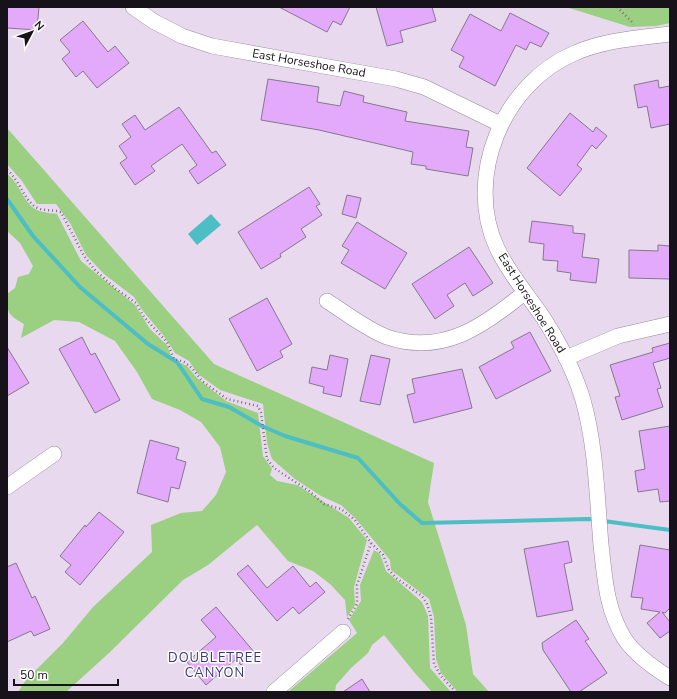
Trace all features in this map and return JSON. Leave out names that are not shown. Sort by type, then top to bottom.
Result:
[{"type":"street","name":"East Horseshoe Road","points":[[133,7],[153,21],[182,36],[212,46],[372,75],[424,87],[500,124],[487,171],[487,210],[495,245],[508,270],[546,322],[566,358],[582,397],[587,418],[598,507],[606,595],[616,622],[626,641],[644,660],[670,678]]},
{"type":"street","points":[[500,124],[515,101],[532,82],[551,66],[573,53],[600,43],[670,34]]},
{"type":"street","points":[[327,301],[367,327],[388,337],[413,342],[433,343],[451,339],[482,325],[524,293]]},
{"type":"street","points":[[566,358],[618,336],[670,324]]},
{"type":"street","points":[[7,488],[54,454]]},
{"type":"street","points":[[274,692],[342,632]]},
{"type":"path","points":[[617,7],[646,37]]},
{"type":"path","points":[[7,170],[16,177],[34,205],[44,210],[54,210],[60,212],[84,256],[95,270],[116,289],[136,303],[144,317],[167,342],[174,359],[184,362],[192,368],[202,381],[226,399],[240,400],[258,406],[261,413],[268,459],[274,468],[309,491],[324,504],[341,509],[355,520],[371,542],[383,555],[388,570],[396,578],[413,588],[427,604],[431,617],[434,664],[441,676],[456,692]]},
{"type":"path","points":[[342,632],[357,604],[357,585],[371,542]]},
{"type":"green space","points":[[566,7],[670,7],[670,23],[656,26],[630,27]]},
{"type":"green space","points":[[7,128],[214,364],[434,463],[428,502],[466,625],[473,674],[489,692],[458,692],[441,673],[436,659],[434,617],[429,599],[391,570],[390,560],[356,519],[341,505],[321,496],[295,479],[272,459],[267,443],[263,404],[220,390],[198,374],[189,361],[175,353],[134,297],[104,274],[86,255],[70,223],[56,204],[37,204],[22,181],[7,164]]},
{"type":"green space","points":[[7,174],[14,181],[27,201],[35,209],[42,212],[57,214],[81,261],[135,305],[150,329],[167,345],[172,359],[187,366],[197,378],[226,401],[258,413],[263,456],[272,469],[270,475],[277,481],[297,485],[349,518],[367,540],[354,587],[355,605],[347,617],[345,600],[330,584],[313,571],[288,561],[257,525],[208,565],[183,580],[110,652],[66,692],[18,692],[26,680],[63,643],[93,607],[152,552],[151,525],[181,513],[202,511],[216,495],[226,472],[220,447],[201,422],[180,410],[152,399],[137,372],[115,341],[79,322],[54,320],[21,338],[24,324],[14,318],[9,312],[7,305],[7,294],[15,288],[18,277],[29,274],[33,266],[20,243],[7,231]]},
{"type":"green space","points":[[374,550],[380,554],[386,571],[422,602],[428,616],[430,668],[451,692],[432,692],[384,635],[372,645],[368,653],[351,668],[336,685],[335,692],[288,692],[357,633],[349,620],[361,601],[360,585]]},
{"type":"water","points":[[211,214],[221,225],[197,245],[188,234]]},
{"type":"building","points":[[7,7],[39,7],[37,30],[7,28]]},
{"type":"building","points":[[279,7],[350,7],[341,25],[333,21],[327,32]]},
{"type":"building","points":[[376,7],[432,7],[436,21],[400,31],[403,42],[387,46]]},
{"type":"building","points":[[510,13],[549,33],[541,47],[530,42],[526,50],[516,45],[495,86],[459,67],[464,57],[451,50],[470,14],[501,31]]},
{"type":"building","points":[[83,21],[108,52],[115,46],[129,63],[97,88],[83,71],[76,77],[62,59],[70,52],[60,40]]},
{"type":"building","points":[[268,79],[319,87],[317,102],[340,106],[344,91],[364,96],[363,102],[407,112],[405,121],[469,131],[466,147],[473,148],[468,176],[426,169],[426,166],[411,164],[413,152],[319,130],[261,120]]},
{"type":"building","points":[[658,80],[659,88],[670,86],[670,124],[651,128],[647,106],[638,108],[634,85]]},
{"type":"building","points":[[179,107],[212,153],[216,151],[226,165],[198,184],[189,171],[197,165],[182,144],[151,166],[155,171],[135,185],[120,163],[127,158],[119,146],[131,137],[122,124],[135,115],[145,130]]},
{"type":"building","points":[[570,113],[593,132],[596,127],[607,136],[596,149],[592,145],[577,165],[582,169],[560,196],[527,168]]},
{"type":"building","points":[[309,187],[320,204],[316,206],[322,215],[301,229],[306,237],[280,254],[281,257],[261,269],[238,232]]},
{"type":"building","points":[[347,195],[361,198],[356,218],[342,214]]},
{"type":"building","points":[[532,221],[573,226],[573,233],[585,234],[582,257],[599,259],[596,283],[570,280],[571,273],[557,271],[558,261],[543,260],[544,244],[529,242]]},
{"type":"building","points":[[357,222],[407,253],[385,289],[341,263],[349,250],[342,246]]},
{"type":"building","points":[[658,245],[670,246],[670,279],[629,278],[629,250],[658,251]]},
{"type":"building","points":[[469,247],[493,283],[473,296],[465,283],[447,295],[454,306],[435,319],[412,284]]},
{"type":"building","points":[[267,298],[292,344],[280,351],[283,357],[257,371],[229,319]]},
{"type":"building","points":[[530,332],[551,371],[496,399],[479,367],[514,348],[511,342]]},
{"type":"building","points":[[82,337],[91,355],[95,353],[120,400],[95,413],[59,349]]},
{"type":"building","points":[[670,343],[670,358],[653,363],[661,388],[657,389],[663,407],[622,420],[615,397],[620,396],[610,365],[653,352],[652,348]]},
{"type":"building","points":[[7,347],[29,383],[7,396]]},
{"type":"building","points":[[330,355],[348,359],[341,397],[323,393],[324,387],[309,383],[312,367],[327,370]]},
{"type":"building","points":[[371,355],[390,359],[380,405],[360,401]]},
{"type":"building","points":[[462,369],[472,408],[414,423],[407,395],[415,393],[412,379]]},
{"type":"building","points":[[670,426],[670,501],[660,502],[658,489],[638,492],[635,471],[645,469],[639,431]]},
{"type":"building","points":[[150,440],[179,448],[176,459],[186,462],[179,489],[171,487],[168,502],[137,493]]},
{"type":"building","points":[[99,512],[124,532],[80,585],[65,572],[71,565],[60,556],[85,525],[86,527]]},
{"type":"building","points":[[568,541],[572,562],[564,564],[573,610],[537,617],[524,549]]},
{"type":"building","points":[[640,545],[670,550],[670,608],[665,613],[662,612],[670,622],[670,631],[660,638],[647,623],[660,612],[641,609],[643,598],[631,597]]},
{"type":"building","points":[[16,563],[32,598],[35,596],[50,629],[34,636],[31,631],[7,642],[7,567]]},
{"type":"building","points":[[248,565],[267,588],[293,566],[310,587],[316,582],[325,592],[299,614],[293,607],[277,621],[237,574]]},
{"type":"building","points":[[216,607],[255,653],[241,665],[236,659],[206,685],[187,662],[216,637],[201,620]]},
{"type":"building","points":[[576,620],[589,639],[585,641],[607,673],[579,692],[571,692],[543,650],[542,643]]},
{"type":"building","points":[[362,679],[370,692],[343,692]]},
{"type":"waterway","points":[[7,199],[33,236],[80,287],[148,344],[177,362],[202,399],[229,407],[262,426],[285,436],[358,458],[400,504],[422,523],[589,519],[670,530]]},
{"type":"district","name":"DOUBLETREE CANYON","points":[[215,666]]}]
